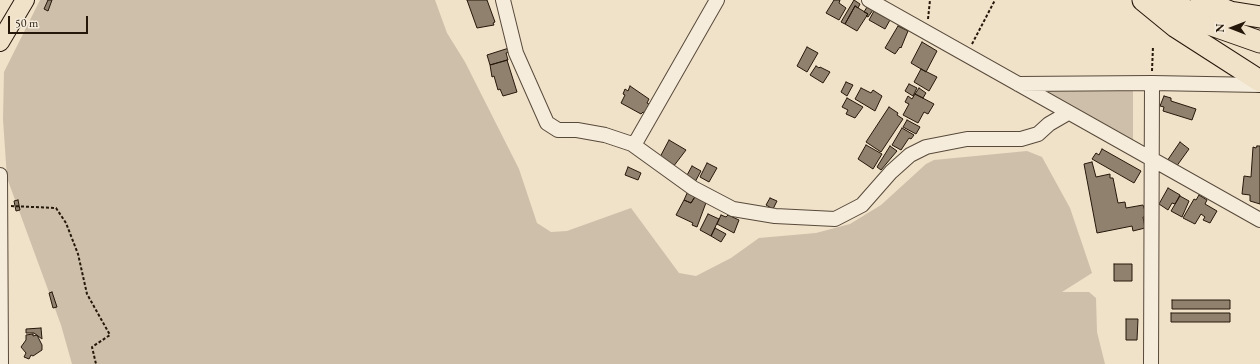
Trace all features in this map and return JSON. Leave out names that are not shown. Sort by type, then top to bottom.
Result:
[{"type":"highway","points":[[1143,0],[1176,27],[1260,81]]},
{"type":"highway","points":[[1170,0],[1206,23],[1260,42]]},
{"type":"highway","points":[[1201,0],[1230,12],[1260,17]]},
{"type":"main road","points":[[0,42],[25,0]]},
{"type":"street","points":[[503,0],[516,53],[547,123],[558,130],[577,130],[605,135],[632,144],[694,188],[733,209],[775,216],[835,219],[862,204],[891,172],[910,155],[926,147],[967,139],[1021,139],[1038,134],[1049,124],[1068,113]]},
{"type":"street","points":[[632,144],[637,140],[717,0]]},
{"type":"street","points":[[868,0],[1260,220]]},
{"type":"street","points":[[1018,84],[1152,83],[1260,85]]},
{"type":"street","points":[[1151,364],[1153,161],[1152,83]]},
{"type":"street","points":[[0,175],[1,364]]},
{"type":"path","points":[[926,32],[930,0]]},
{"type":"path","points":[[966,56],[995,0]]},
{"type":"path","points":[[1152,83],[1153,46]]},
{"type":"path","points":[[1,205],[56,208],[66,223],[78,254],[87,294],[110,335],[92,347],[96,364]]},
{"type":"shaded area","points":[[40,0],[435,0],[447,33],[465,62],[519,169],[537,223],[551,232],[567,231],[631,208],[679,273],[696,276],[731,258],[759,238],[816,233],[850,224],[881,205],[926,164],[934,160],[1027,151],[1042,157],[1070,208],[1092,273],[1062,292],[1089,292],[1096,298],[1097,332],[1105,364],[72,364],[61,325],[7,178],[3,119],[4,72]]},
{"type":"shaded area","points":[[1048,89],[1133,90],[1133,145],[1048,98]]},
{"type":"building","points":[[48,0],[52,0],[48,11],[44,9]]},
{"type":"building","points":[[467,0],[487,0],[495,22],[493,23],[494,25],[477,28]]},
{"type":"building","points":[[834,0],[840,0],[839,3],[846,8],[839,20],[826,13]]},
{"type":"building","points":[[854,0],[860,4],[858,8],[855,6],[845,24],[841,22]]},
{"type":"building","points":[[855,6],[868,14],[857,31],[845,24]]},
{"type":"building","points":[[867,7],[873,10],[868,17],[866,16],[868,14],[864,12]]},
{"type":"building","points":[[874,11],[890,20],[885,29],[869,20]]},
{"type":"building","points":[[898,26],[908,31],[901,48],[900,47],[895,54],[885,48]]},
{"type":"building","points":[[922,42],[937,51],[926,72],[911,63]]},
{"type":"building","points":[[807,47],[818,53],[807,72],[797,66]]},
{"type":"building","points":[[509,48],[510,52],[506,53],[508,60],[490,65],[487,55]]},
{"type":"building","points":[[507,60],[517,92],[503,96],[500,89],[498,90],[494,76],[492,77],[490,65]]},
{"type":"building","points":[[816,66],[830,72],[823,83],[810,75]]},
{"type":"building","points":[[921,69],[937,77],[929,91],[914,82]]},
{"type":"building","points":[[846,82],[853,85],[847,96],[841,92]]},
{"type":"building","points":[[909,84],[917,88],[913,96],[905,91]]},
{"type":"building","points":[[630,86],[649,99],[647,103],[651,105],[646,114],[643,112],[641,114],[621,103],[625,95],[623,94],[625,89],[628,91]]},
{"type":"building","points":[[861,88],[871,93],[873,90],[882,96],[875,111],[855,99]]},
{"type":"building","points":[[919,88],[926,93],[923,98],[915,94]]},
{"type":"building","points":[[915,94],[934,104],[928,114],[924,112],[918,123],[903,115],[909,104],[905,102],[908,96],[912,99]]},
{"type":"building","points":[[1164,96],[1171,98],[1171,101],[1196,109],[1192,120],[1163,111],[1164,107],[1160,106]]},
{"type":"building","points":[[847,98],[863,107],[855,118],[846,114],[848,110],[842,107]]},
{"type":"building","points":[[889,107],[898,113],[897,115],[903,119],[881,152],[866,142]]},
{"type":"building","points":[[907,120],[920,127],[916,134],[903,127]]},
{"type":"building","points":[[902,128],[914,135],[911,139],[909,138],[901,150],[892,145]]},
{"type":"building","points":[[669,140],[686,150],[673,167],[659,159]]},
{"type":"building","points":[[1180,142],[1189,149],[1176,167],[1167,161]]},
{"type":"building","points":[[866,145],[882,154],[873,169],[858,159]]},
{"type":"building","points":[[890,146],[897,151],[881,170],[877,167]]},
{"type":"building","points":[[1257,146],[1260,146],[1260,204],[1250,201],[1250,195],[1242,194],[1244,176],[1251,177],[1253,147],[1256,148]]},
{"type":"building","points":[[1102,149],[1141,171],[1134,183],[1092,159],[1096,153],[1099,155]]},
{"type":"building","points":[[1092,162],[1096,177],[1110,174],[1110,178],[1113,178],[1118,203],[1125,202],[1126,208],[1143,205],[1147,217],[1143,217],[1145,228],[1133,231],[1132,226],[1097,233],[1084,164]]},
{"type":"building","points":[[707,163],[717,168],[709,182],[700,177]]},
{"type":"building","points":[[692,166],[701,171],[695,182],[686,177]]},
{"type":"building","points":[[628,167],[641,173],[638,180],[625,175]]},
{"type":"building","points":[[1168,188],[1180,195],[1175,204],[1172,203],[1168,210],[1159,204]]},
{"type":"building","points":[[688,191],[696,195],[691,203],[684,200]]},
{"type":"building","points":[[696,195],[707,200],[697,227],[692,225],[693,223],[676,215],[684,200],[691,203]]},
{"type":"building","points":[[1199,195],[1207,200],[1205,204],[1217,211],[1210,223],[1203,220],[1205,217],[1201,214],[1195,224],[1183,218],[1194,199],[1196,200]]},
{"type":"building","points":[[1180,196],[1189,201],[1182,217],[1171,211]]},
{"type":"building","points":[[770,198],[777,201],[773,209],[766,205]]},
{"type":"building","points":[[18,200],[20,210],[16,211],[14,201]]},
{"type":"building","points":[[708,214],[719,219],[711,236],[700,230]]},
{"type":"building","points":[[721,215],[726,217],[728,215],[739,220],[734,233],[717,224]]},
{"type":"building","points":[[715,228],[726,234],[721,242],[711,236]]},
{"type":"building","points":[[1114,264],[1132,264],[1132,281],[1114,281]]},
{"type":"building","points":[[52,292],[57,307],[53,308],[49,293]]},
{"type":"building","points":[[1172,300],[1230,300],[1230,309],[1172,309]]},
{"type":"building","points":[[1171,313],[1230,313],[1230,322],[1171,322]]},
{"type":"building","points":[[1126,319],[1138,319],[1137,340],[1126,340]]},
{"type":"building","points":[[41,328],[42,339],[34,333],[26,333],[26,329]]},
{"type":"building","points":[[33,334],[33,336],[37,335],[42,345],[42,350],[33,356],[31,355],[29,359],[24,357],[26,353],[21,347],[26,340],[26,335]]}]
